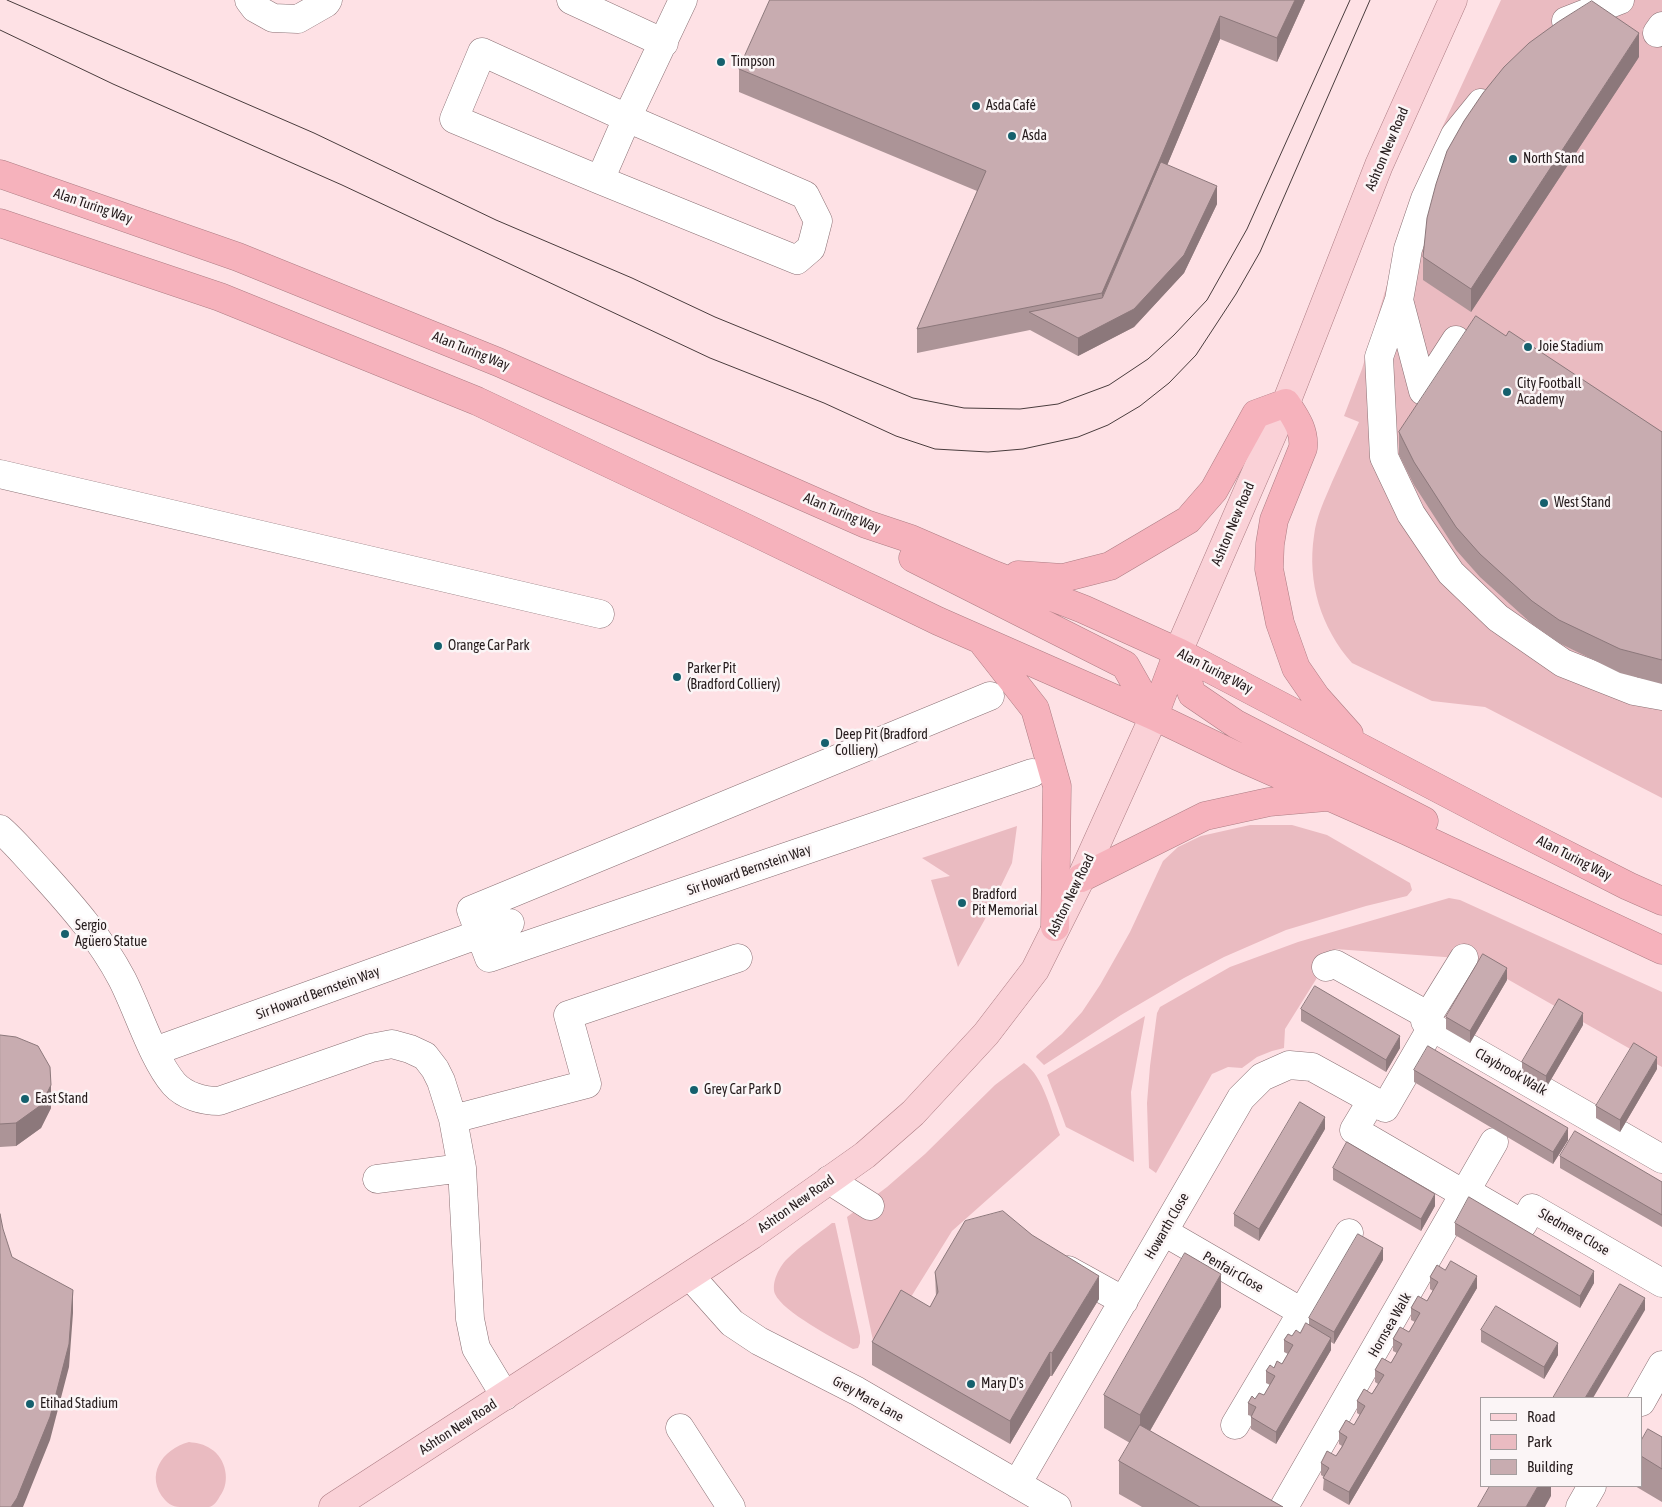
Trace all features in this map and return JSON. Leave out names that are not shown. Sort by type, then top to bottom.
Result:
[{"type":"highway","name":"Alan Turing Way","points":[[0,174],[238,257],[480,355],[866,524],[911,539],[992,574],[1083,609],[1178,652],[1508,825],[1628,886],[1662,901]]},
{"type":"highway","points":[[0,223],[220,297],[477,401],[982,641],[1154,716],[1662,950]]},
{"type":"highway","points":[[992,574],[1063,578],[1119,562],[1188,520],[1214,490],[1256,414],[1286,403],[1299,424],[1304,441],[1303,448],[1274,520],[1270,544],[1269,569],[1280,623],[1296,668],[1316,697],[1358,745]]},
{"type":"highway","points":[[866,524],[918,561],[1124,665],[1154,716]]},
{"type":"highway","points":[[982,641],[1035,709],[1057,786],[1055,927]]},
{"type":"highway","points":[[1178,652],[1192,694],[1236,724],[1489,854],[1584,914]]},
{"type":"highway","name":"Ashton New Road","points":[[1154,716],[1178,652]]},
{"type":"highway","points":[[1081,878],[1205,816],[1269,802],[1327,797]]},
{"type":"main road","name":"Ashton New Road","points":[[1178,652],[1286,403],[1379,165],[1453,0]]},
{"type":"main road","name":"Ashton New Road","points":[[333,1507],[691,1277],[865,1155],[913,1113],[986,1034],[1035,970],[1081,878],[1154,716]]},
{"type":"street","points":[[249,0],[255,8],[273,18],[298,19],[328,0]]},
{"type":"street","points":[[571,0],[664,43]]},
{"type":"street","points":[[600,180],[683,0]]},
{"type":"street","points":[[1551,34],[1565,22],[1620,0]]},
{"type":"street","points":[[482,52],[627,118],[805,195],[818,222],[811,248],[797,260],[454,119],[482,52]]},
{"type":"street","points":[[1497,84],[1455,135],[1425,199],[1408,249],[1398,300],[1379,357],[1384,457],[1410,514],[1451,573],[1498,618],[1563,663],[1634,691],[1662,696]]},
{"type":"street","points":[[1398,300],[1423,391],[1456,340]]},
{"type":"street","points":[[0,474],[600,614]]},
{"type":"street","name":"Sir Howard Bernstein Way","points":[[990,696],[471,910],[489,958],[1032,773]]},
{"type":"street","points":[[0,829],[57,890],[97,937],[122,978],[163,1068],[175,1085],[186,1094],[210,1101],[219,1101],[371,1048],[392,1044],[410,1048],[424,1056],[436,1069],[453,1119],[462,1168],[470,1319],[476,1348],[505,1396]]},
{"type":"street","name":"Sir Howard Bernstein Way","points":[[155,1051],[510,924]]},
{"type":"street","points":[[453,1119],[587,1084],[568,1015],[738,958]]},
{"type":"street","points":[[1372,1100],[1385,1108],[1464,958]]},
{"type":"street","name":"Claybrook Walk","points":[[1326,967],[1335,964],[1662,1159]]},
{"type":"street","name":"Howarth Close","points":[[1018,1484],[1241,1098],[1262,1077],[1289,1065],[1312,1067],[1372,1100]]},
{"type":"street","name":"Sledmere Close","points":[[1372,1100],[1354,1130],[1523,1224],[1532,1208],[1662,1283]]},
{"type":"street","name":"Hornsea Walk","points":[[1284,1507],[1494,1142]]},
{"type":"street","points":[[377,1180],[462,1168]]},
{"type":"street","points":[[829,1180],[870,1206]]},
{"type":"street","name":"Penfair Close","points":[[1164,1232],[1302,1312]]},
{"type":"street","points":[[1235,1425],[1349,1233]]},
{"type":"street","points":[[1068,1270],[1124,1301]]},
{"type":"street","name":"Grey Mare Lane","points":[[691,1277],[732,1323],[759,1341],[857,1391],[1057,1507]]},
{"type":"street","points":[[1642,1400],[1662,1365]]},
{"type":"street","points":[[680,1428],[731,1507]]},
{"type":"street","points":[[1580,1507],[1591,1487]]},
{"type":"green space","name":"Joie Stadium","points":[[1501,0],[1662,0],[1662,798],[1485,707],[1432,701],[1352,663],[1332,635],[1319,604],[1315,587],[1312,553],[1317,522],[1321,508],[1359,422],[1344,416],[1362,369],[1418,180]]},
{"type":"green space","points":[[1250,825],[1292,825],[1327,835],[1410,883],[1412,890],[1407,896],[1286,930],[1224,957],[1121,1015],[1044,1065],[1036,1057],[1037,1055],[1062,1034],[1082,1012],[1100,985],[1130,932],[1163,861],[1178,847],[1201,836]]},
{"type":"green space","points":[[1017,826],[1012,863],[984,921],[958,967],[931,880],[950,876],[922,858]]},
{"type":"green space","points":[[1449,898],[1460,900],[1662,992],[1662,1067],[1472,959],[1335,949],[1285,1029],[1284,1048],[1257,1057],[1242,1068],[1228,1067],[1212,1074],[1156,1173],[1149,1168],[1147,1103],[1157,1013],[1160,1007],[1230,967],[1298,942]]},
{"type":"green space","points":[[1145,1016],[1131,1092],[1134,1162],[1066,1127],[1047,1075]]},
{"type":"green space","points":[[1024,1063],[1031,1069],[1042,1086],[1060,1135],[952,1231],[901,1313],[875,1350],[847,1217],[887,1187],[925,1154],[995,1085]]},
{"type":"green space","points":[[832,1223],[835,1223],[860,1336],[858,1348],[853,1349],[798,1317],[780,1301],[774,1290],[776,1275],[784,1262]]},
{"type":"green space","points":[[189,1442],[208,1447],[216,1453],[223,1464],[226,1477],[225,1484],[216,1503],[209,1507],[174,1506],[165,1500],[156,1482],[156,1473],[164,1457],[179,1446]]},
{"type":"building","name":"Asda","points":[[770,0],[1295,0],[1277,38],[1220,16],[1102,293],[917,329],[986,171],[739,69]]},
{"type":"building","name":"North Stand","points":[[1592,1],[1639,33],[1471,289],[1423,257],[1427,218],[1447,151],[1483,93],[1504,67],[1529,43]]},
{"type":"building","points":[[1161,162],[1217,186],[1184,255],[1134,309],[1078,338],[1029,312],[1102,298]]},
{"type":"building","name":"West Stand","points":[[1476,316],[1506,336],[1509,331],[1662,432],[1662,660],[1620,649],[1559,620],[1532,601],[1480,554],[1456,527],[1414,462],[1399,432]]},
{"type":"building","points":[[1483,954],[1507,968],[1470,1031],[1446,1017]]},
{"type":"building","points":[[1315,986],[1400,1036],[1386,1060],[1301,1009]]},
{"type":"building","points":[[1559,999],[1583,1013],[1546,1076],[1522,1062]]},
{"type":"building","name":"East Stand","points":[[0,1035],[16,1037],[38,1046],[50,1067],[51,1085],[41,1105],[16,1123],[0,1124]]},
{"type":"building","points":[[1634,1043],[1657,1057],[1620,1120],[1596,1106]]},
{"type":"building","points":[[1428,1046],[1568,1128],[1553,1152],[1414,1070]]},
{"type":"building","points":[[1300,1102],[1325,1117],[1259,1229],[1234,1214]]},
{"type":"building","points":[[1575,1131],[1662,1182],[1662,1215],[1560,1156]]},
{"type":"building","points":[[1347,1142],[1435,1194],[1421,1219],[1333,1168]]},
{"type":"building","points":[[1469,1197],[1594,1271],[1580,1296],[1455,1223]]},
{"type":"building","points":[[1003,1211],[1032,1235],[1099,1276],[1052,1353],[1050,1352],[1010,1421],[872,1342],[901,1290],[930,1307],[938,1292],[935,1272],[965,1221]]},
{"type":"building","name":"Etihad Stadium","points":[[0,1214],[12,1257],[73,1290],[69,1344],[50,1417],[17,1498],[11,1507],[0,1507]]},
{"type":"building","points":[[1358,1234],[1383,1248],[1334,1332],[1309,1318]]},
{"type":"building","points":[[1185,1253],[1221,1274],[1140,1415],[1104,1395]]},
{"type":"building","points":[[1451,1261],[1477,1276],[1349,1492],[1323,1478],[1329,1468],[1321,1463],[1327,1451],[1336,1456],[1342,1447],[1347,1437],[1339,1432],[1346,1420],[1354,1425],[1365,1406],[1357,1401],[1364,1389],[1372,1394],[1384,1375],[1375,1370],[1382,1358],[1391,1363],[1402,1344],[1393,1339],[1400,1327],[1409,1332],[1420,1313],[1411,1308],[1418,1296],[1427,1301],[1438,1282],[1430,1277],[1437,1265],[1445,1270]]},
{"type":"building","points":[[1620,1284],[1645,1298],[1586,1397],[1554,1397]]},
{"type":"building","points":[[1496,1306],[1558,1343],[1544,1367],[1481,1330]]},
{"type":"building","points":[[1306,1323],[1331,1338],[1276,1432],[1251,1417],[1256,1407],[1248,1403],[1252,1396],[1255,1399],[1259,1393],[1264,1395],[1275,1376],[1266,1371],[1270,1365],[1274,1368],[1277,1361],[1282,1364],[1293,1345],[1284,1340],[1288,1334],[1292,1336],[1296,1330],[1300,1333]]},
{"type":"building","points":[[1140,1425],[1283,1507],[1200,1507],[1119,1461]]},
{"type":"building","points":[[1648,1429],[1662,1437],[1662,1469],[1642,1457],[1642,1439]]},
{"type":"building","points":[[1489,1487],[1537,1487],[1526,1507],[1478,1507]]},
{"type":"tram line","points":[[7,0],[314,133],[496,220],[632,278],[715,317],[913,398],[964,408],[1020,409],[1058,404],[1109,385],[1148,359],[1207,300],[1247,229],[1350,0]]},
{"type":"tram line","points":[[0,30],[113,84],[342,185],[710,358],[824,403],[896,436],[935,449],[988,452],[1023,449],[1078,437],[1108,425],[1140,406],[1169,383],[1196,355],[1236,294],[1260,252],[1370,0]]},
{"type":"place","name":"Timpson","points":[[721,62]]},
{"type":"place","name":"Asda Café","points":[[976,106]]},
{"type":"place","name":"Asda","points":[[1012,136]]},
{"type":"place","name":"North Stand","points":[[1513,159]]},
{"type":"place","name":"Joie Stadium","points":[[1528,347]]},
{"type":"place","name":"City Football Academy","points":[[1507,392]]},
{"type":"place","name":"West Stand","points":[[1544,503]]},
{"type":"place","name":"Orange Car Park","points":[[438,646]]},
{"type":"place","name":"Parker Pit (Bradford Colliery)","points":[[677,677]]},
{"type":"place","name":"Deep Pit (Bradford Colliery)","points":[[825,743]]},
{"type":"place","name":"Bradford Pit Memorial","points":[[962,903]]},
{"type":"place","name":"Sergio Agüero Statue","points":[[65,934]]},
{"type":"place","name":"Grey Car Park D","points":[[694,1090]]},
{"type":"place","name":"East Stand","points":[[25,1099]]},
{"type":"place","name":"Mary D's","points":[[971,1384]]},
{"type":"place","name":"Etihad Stadium","points":[[30,1404]]}]
